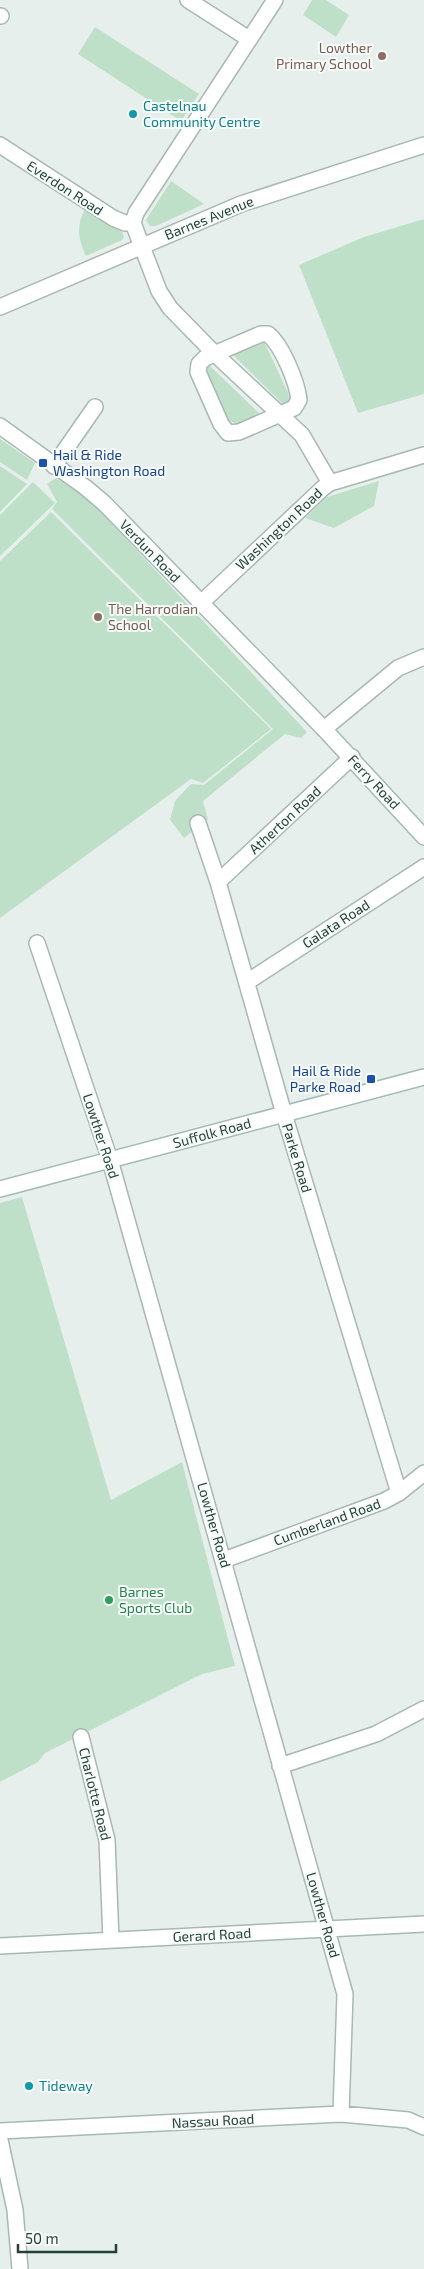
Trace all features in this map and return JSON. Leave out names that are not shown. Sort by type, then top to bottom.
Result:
[{"type":"street","points":[[188,0],[248,39]]},
{"type":"street","points":[[275,0],[136,213],[134,223],[164,300],[215,354],[302,435],[330,483]]},
{"type":"street","name":"Everdon Road","points":[[0,145],[113,218],[125,223],[134,223]]},
{"type":"street","name":"Barnes Avenue","points":[[0,307],[265,195],[424,145]]},
{"type":"street","points":[[261,334],[268,334],[276,340],[298,391],[299,400],[294,408],[239,432],[228,433],[221,424],[198,372],[199,364],[205,358],[215,354],[261,334]]},
{"type":"street","points":[[54,466],[95,407]]},
{"type":"street","name":"Verdun Road","points":[[0,426],[54,466],[85,486],[104,503],[324,729]]},
{"type":"street","name":"Washington Road","points":[[202,603],[314,494],[330,483],[424,455]]},
{"type":"street","points":[[324,729],[398,668],[424,657]]},
{"type":"street","name":"Ferry Road","points":[[324,729],[424,836]]},
{"type":"street","name":"Atherton Road","points":[[218,882],[352,758]]},
{"type":"street","name":"Parke Road","points":[[198,823],[218,882],[284,1114],[399,1493]]},
{"type":"street","name":"Galata Road","points":[[248,982],[424,867]]},
{"type":"street","name":"Lowther Road","points":[[37,943],[110,1160],[345,1994],[341,2114]]},
{"type":"street","name":"Suffolk Road","points":[[0,1189],[424,1077]]},
{"type":"street","name":"Cumberland Road","points":[[224,1560],[359,1511],[399,1493],[424,1473]]},
{"type":"street","points":[[280,1766],[376,1734],[424,1709]]},
{"type":"street","name":"Charlotte Road","points":[[81,1737],[108,1840],[111,1940]]},
{"type":"street","name":"Gerard Road","points":[[0,1946],[424,1924]]},
{"type":"street","name":"Nassau Road","points":[[0,2131],[341,2114],[408,2120],[424,2126]]},
{"type":"street","points":[[0,2140],[15,2210],[20,2269]]},
{"type":"green space","points":[[312,0],[326,0],[349,15],[336,37],[303,15]]},
{"type":"green space","points":[[95,27],[199,94],[181,121],[78,54]]},
{"type":"green space","points":[[171,181],[204,204],[156,226],[150,226],[146,220]]},
{"type":"green space","points":[[85,209],[122,232],[124,237],[122,240],[86,256],[79,232],[80,221]]},
{"type":"green space","points":[[424,219],[424,394],[358,413],[299,265],[364,237]]},
{"type":"green space","points":[[263,339],[288,393],[290,400],[283,404],[229,351]]},
{"type":"green space","points":[[208,364],[260,414],[237,424],[224,418],[204,367]]},
{"type":"green space","points":[[0,439],[35,463],[27,480],[0,462]]},
{"type":"green space","points":[[0,466],[27,484],[0,512]]},
{"type":"green space","points":[[56,478],[84,494],[307,732],[301,738],[285,734],[203,801],[208,819],[184,838],[170,820],[175,801],[191,784],[204,785],[273,729],[52,509],[57,502],[47,484]]},
{"type":"green space","points":[[379,481],[374,506],[334,528],[305,518],[327,497]]},
{"type":"green space","points":[[33,482],[55,503],[0,556],[0,515]]},
{"type":"green space","name":"The Harrodian School","points":[[51,512],[271,729],[203,783],[191,779],[0,918],[0,561]]},
{"type":"green space","name":"Barnes Sports Club","points":[[22,1197],[111,1500],[182,1462],[235,1666],[202,1674],[45,1753],[38,1762],[0,1782],[0,1203]]},
{"type":"place","name":"Lowther Primary School","points":[[382,56]]},
{"type":"place","name":"Castelnau Community Centre","points":[[133,114]]},
{"type":"place","name":"Hail & Ride Washington Road","points":[[43,463]]},
{"type":"place","name":"The Harrodian School","points":[[98,617]]},
{"type":"place","name":"Hail & Ride Parke Road","points":[[371,1079]]},
{"type":"place","name":"Barnes Sports Club","points":[[109,1600]]},
{"type":"place","name":"Tideway","points":[[29,2086]]}]
